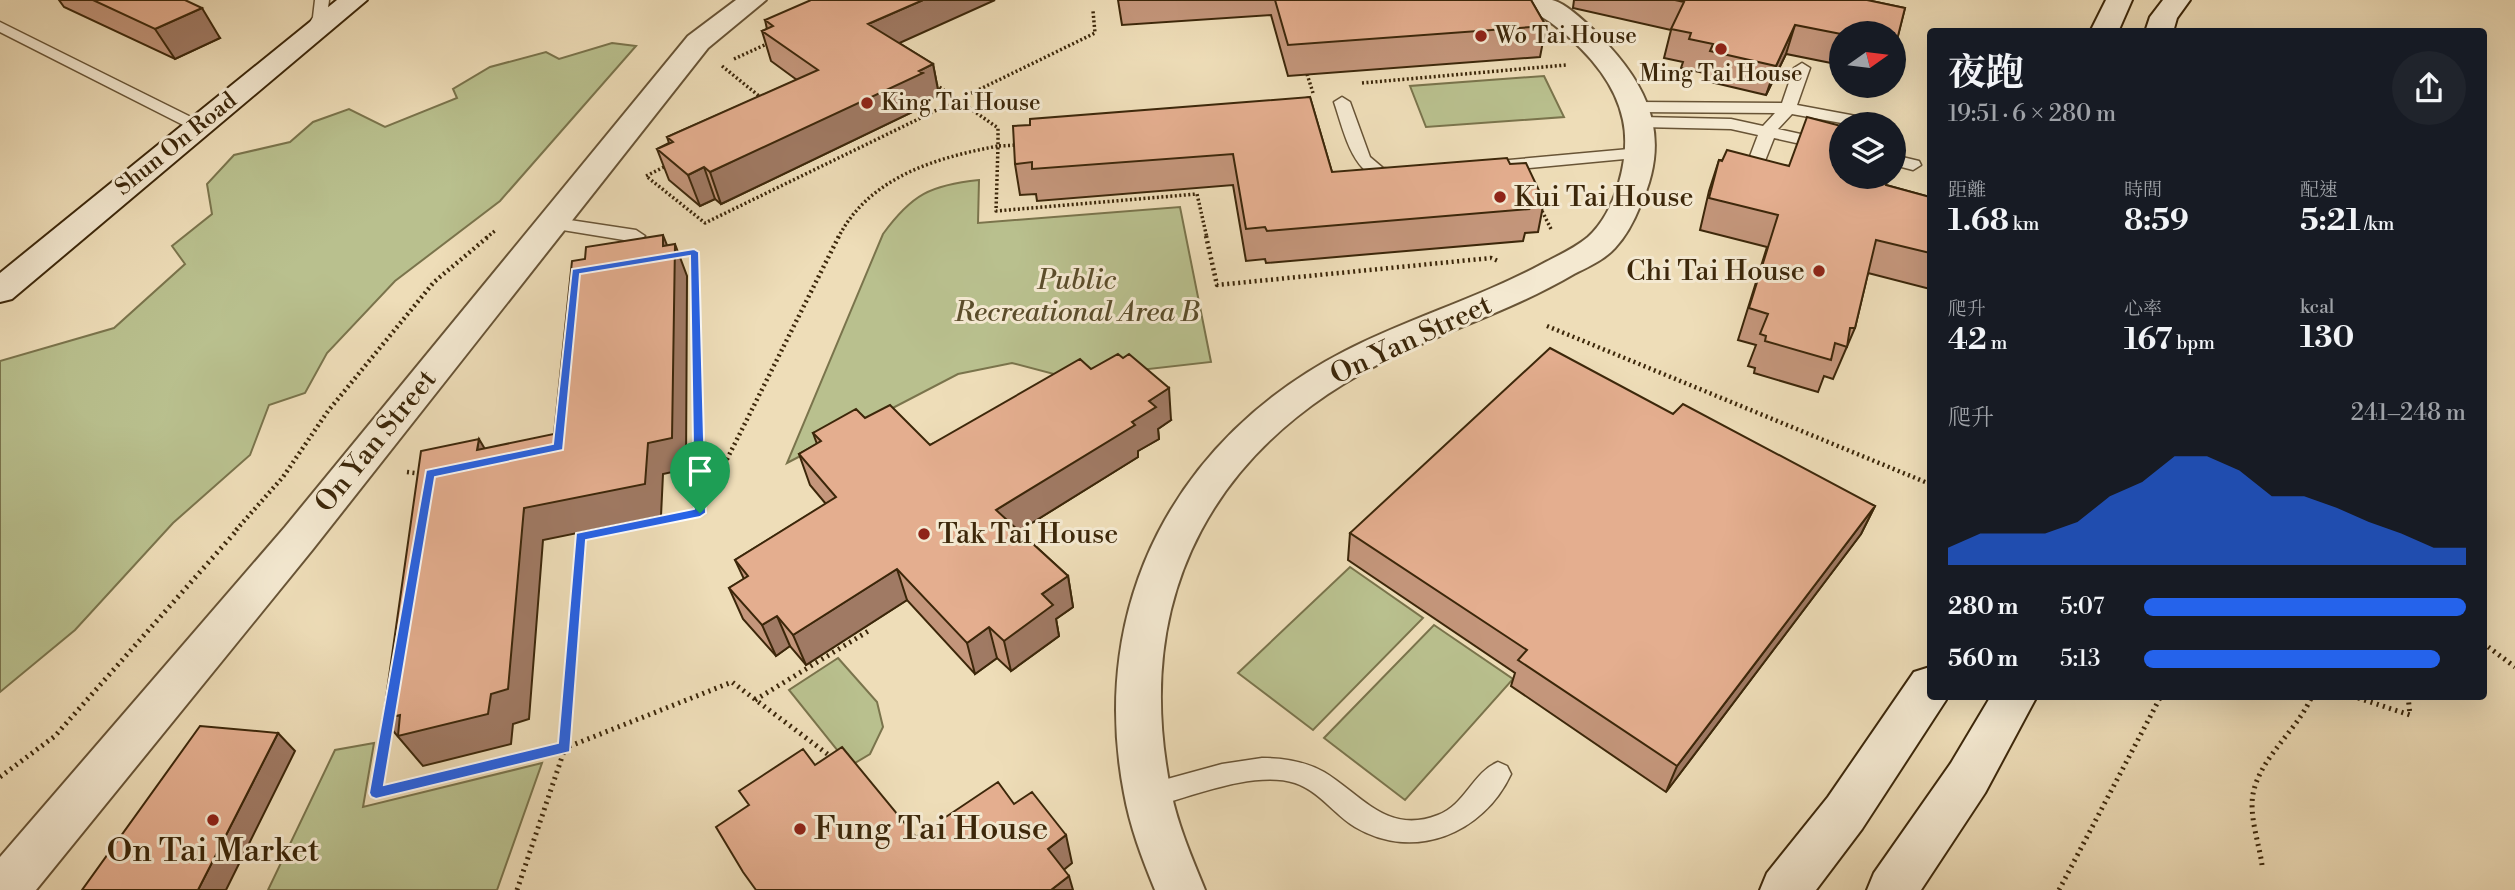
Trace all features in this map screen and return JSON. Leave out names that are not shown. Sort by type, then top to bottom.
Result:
[{"type":"street","name":"Shun On Road","points":[[0,291],[197,126],[354,0]]},
{"type":"street","name":"On Yan Street","points":[[4,890],[299,538],[698,42],[753,0]]},
{"type":"street","points":[[1535,0],[1570,24],[1609,61],[1639,127]]},
{"type":"street","points":[[2106,28],[2119,0]]},
{"type":"street","points":[[2160,28],[2177,0]]},
{"type":"street","name":"On Yan Street","points":[[1180,890],[1149,796],[1139,720],[1139,684],[1144,632],[1166,561],[1174,538],[1197,498],[1225,462],[1257,429],[1292,401],[1346,366],[1537,282],[1604,241],[1630,198],[1639,168],[1639,127]]},
{"type":"street","points":[[1785,890],[1844,813],[1927,690]]},
{"type":"street","points":[[1892,890],[1968,778],[2013,700]]},
{"type":"lane","points":[[310,35],[320,17],[322,0]]},
{"type":"lane","points":[[0,26],[197,126]]},
{"type":"lane","points":[[1753,172],[1768,131],[1788,108],[1802,68]]},
{"type":"lane","points":[[1342,102],[1362,159],[1378,172],[1417,174]]},
{"type":"lane","points":[[1483,168],[1639,127],[1788,108],[1829,116]]},
{"type":"lane","points":[[1639,127],[1716,123],[1768,131],[1829,145]]},
{"type":"lane","points":[[1906,163],[1913,165]]},
{"type":"lane","points":[[550,223],[636,236]]},
{"type":"lane","points":[[1149,796],[1255,771],[1276,769],[1296,772],[1315,780],[1365,819],[1384,828],[1406,832],[1427,831],[1448,825],[1464,814],[1498,774]]},
{"type":"path","points":[[670,164],[646,176],[705,223],[1095,33],[1093,11]]},
{"type":"path","points":[[769,104],[720,65],[781,38]]},
{"type":"path","points":[[1352,84],[1567,65]]},
{"type":"path","points":[[928,79],[998,128],[996,211],[1197,194],[1217,285],[1491,258],[1508,266]]},
{"type":"path","points":[[700,513],[845,224],[860,205],[878,189],[925,163],[953,154],[1025,144]]},
{"type":"path","points":[[1534,197],[1552,231]]},
{"type":"path","name":"On Yan Street","points":[[0,776],[55,736],[283,477],[328,411],[434,282],[502,225]]},
{"type":"path","points":[[668,257],[694,252],[700,513]]},
{"type":"path","points":[[1547,326],[1927,483]]},
{"type":"path","points":[[408,472],[416,475],[430,473]]},
{"type":"path","points":[[517,890],[565,748],[580,537],[700,513]]},
{"type":"path","points":[[755,700],[870,630]]},
{"type":"path","points":[[2487,646],[2515,667]]},
{"type":"path","points":[[389,713],[376,793],[565,748],[732,682],[844,767]]},
{"type":"path","points":[[2059,890],[2159,700]]},
{"type":"path","points":[[2262,865],[2253,795],[2271,756],[2306,715],[2311,700]]},
{"type":"path","points":[[2364,700],[2410,715],[2409,700]]},
{"type":"green space","points":[[612,43],[636,46],[500,201],[395,281],[327,353],[305,393],[269,405],[250,455],[173,523],[75,630],[0,692],[0,361],[114,328],[185,264],[172,246],[212,214],[207,184],[234,155],[290,142],[313,122],[349,109],[385,127],[457,98],[453,89],[490,67],[546,52],[559,59]]},
{"type":"green space","points":[[1544,76],[1564,117],[1426,127],[1410,86]]},
{"type":"green space","name":"Public Recreational Area B","points":[[979,180],[978,223],[1180,207],[1211,362],[1069,378],[1012,363],[958,374],[787,463],[883,234],[903,209],[924,194],[948,185]]},
{"type":"green space","points":[[1350,567],[1423,618],[1313,730],[1238,673]]},
{"type":"green space","points":[[1434,625],[1513,679],[1405,800],[1324,738]]},
{"type":"green space","points":[[838,658],[877,702],[883,727],[870,754],[850,766],[789,690]]},
{"type":"green space","points":[[374,743],[363,807],[542,763],[497,890],[268,890],[335,750]]},
{"type":"building","points":[[93,0],[185,0],[202,8],[155,29]]},
{"type":"building","points":[[811,0],[923,0],[868,24],[933,64],[919,71],[923,73],[710,172],[704,167],[688,175],[657,149],[673,142],[667,137],[818,70],[762,31],[773,26],[765,20]]},
{"type":"building","points":[[1275,0],[1531,0],[1546,26],[1288,45]]},
{"type":"building","points":[[1675,0],[1867,0],[1905,8],[1902,21],[1829,21],[1829,32],[1795,25],[1776,66],[1710,51],[1713,44],[1689,39],[1691,33],[1671,29],[1684,2]]},
{"type":"building","points":[[1310,97],[1332,172],[1507,158],[1510,164],[1526,163],[1544,201],[1526,202],[1529,209],[1267,231],[1265,227],[1246,229],[1233,154],[1032,169],[1032,162],[1015,164],[1013,126],[1030,125],[1030,119]]},
{"type":"building","name":"Chi Tai House","points":[[1807,117],[1829,123],[1829,189],[1901,189],[1927,196],[1927,252],[1876,240],[1855,328],[1850,328],[1847,347],[1835,343],[1831,360],[1765,341],[1766,336],[1760,334],[1768,314],[1749,308],[1778,215],[1709,198],[1719,160],[1722,161],[1727,150],[1789,166]]},
{"type":"building","points":[[663,235],[663,246],[675,244],[672,438],[648,443],[645,484],[524,508],[508,689],[491,694],[488,714],[398,736],[400,715],[383,719],[421,451],[479,439],[477,450],[554,434],[572,261],[585,259],[586,247]]},
{"type":"building","points":[[1550,348],[1673,414],[1683,404],[1875,506],[1677,766],[1518,660],[1527,650],[1350,533]]},
{"type":"building","points":[[1118,354],[1123,358],[1129,354],[1169,388],[1149,401],[1156,407],[1132,422],[1135,425],[996,510],[1068,576],[1042,594],[1053,605],[1004,641],[989,627],[967,643],[897,569],[793,635],[777,616],[762,625],[729,588],[748,576],[735,560],[836,497],[799,454],[821,441],[813,433],[856,409],[865,418],[890,405],[930,445],[1080,359],[1091,369]]},
{"type":"building","name":"On Tai Market","points":[[200,726],[278,733],[198,890],[82,890]]},
{"type":"building","points":[[842,747],[916,837],[998,782],[1014,804],[1032,792],[1066,835],[1048,849],[1069,876],[1051,890],[756,890],[716,827],[749,805],[739,791],[803,749],[815,765]]},
{"type":"place","name":"Wo Tai House","points":[[1481,36]]},
{"type":"place","name":"Ming Tai House","points":[[1721,49]]},
{"type":"place","name":"King Tai House","points":[[867,103]]},
{"type":"place","name":"Kui Tai House","points":[[1500,197]]},
{"type":"place","name":"Chi Tai House","points":[[1819,271]]},
{"type":"place","name":"Tak Tai House","points":[[924,534]]},
{"type":"place","name":"On Tai Market","points":[[213,820]]},
{"type":"place","name":"Fung Tai House","points":[[800,829]]},
{"type":"route","points":[[694,252],[700,513],[580,537],[565,748],[376,793],[430,473],[559,447],[575,272],[694,252]]}]
